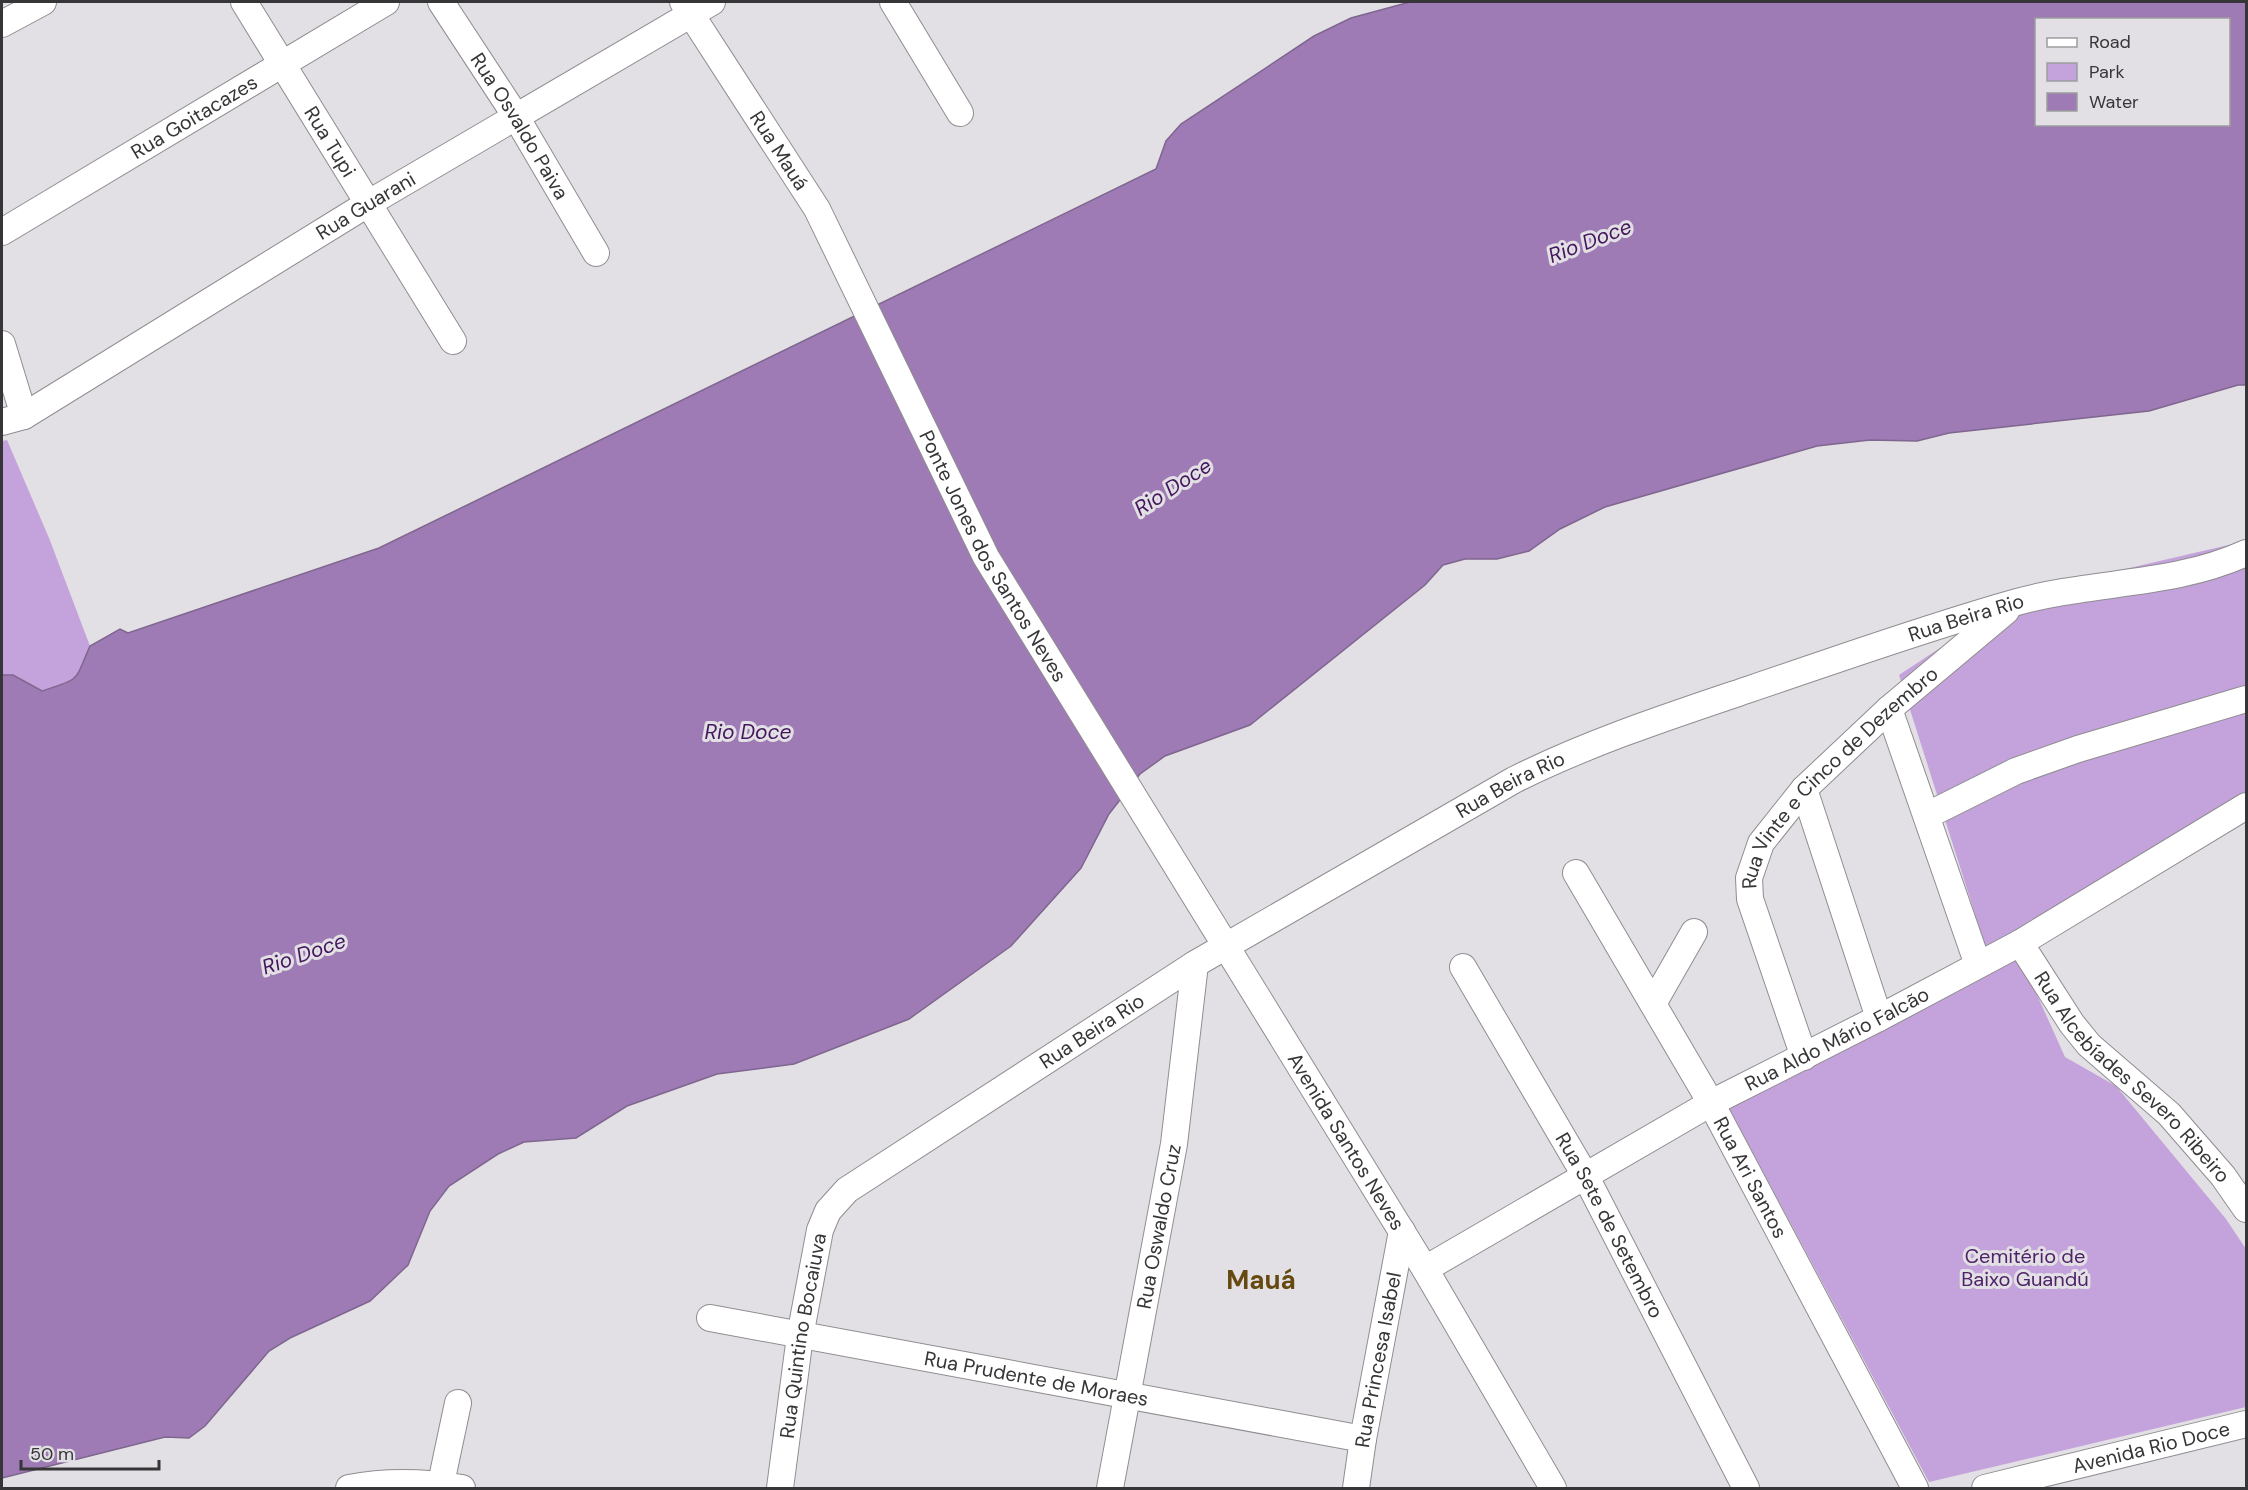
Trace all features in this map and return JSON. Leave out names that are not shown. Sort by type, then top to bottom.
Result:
[{"type":"street","points":[[2,24],[43,2]]},
{"type":"street","name":"Rua Tupi","points":[[244,2],[453,341]]},
{"type":"street","name":"Rua Goitacazes","points":[[2,232],[386,2]]},
{"type":"street","name":"Rua Osvaldo Paiva","points":[[441,2],[515,115],[596,253]]},
{"type":"street","points":[[892,2],[960,113]]},
{"type":"street","name":"Rua Guarani","points":[[13,419],[695,6]]},
{"type":"street","name":"Rua Mauá","points":[[695,6],[817,209],[863,306]]},
{"type":"street","name":"Ponte Jones dos Santos Neves","points":[[863,306],[986,557],[1135,799]]},
{"type":"street","points":[[2,344],[13,419]]},
{"type":"street","name":"Rua Beira Rio","points":[[847,1190],[1195,964],[1514,780],[1555,759],[1612,736],[1804,671],[2017,603],[2085,588],[2170,578],[2219,566],[2247,553]]},
{"type":"street","name":"Rua Vinte e Cinco de Dezembro","points":[[1804,1057],[1750,899],[1749,878],[1761,843],[1804,789],[1889,709],[2017,603]]},
{"type":"street","points":[[1928,816],[2016,771],[2078,749],[2247,699]]},
{"type":"street","points":[[1889,709],[1928,816],[1978,966]]},
{"type":"street","points":[[1804,789],[1879,1018]]},
{"type":"street","name":"Avenida Santos Neves","points":[[1135,799],[1402,1231],[1553,1488]]},
{"type":"street","name":"Rua Aldo Mário Falcão","points":[[1425,1269],[1711,1102],[1804,1057],[2020,943],[2247,806]]},
{"type":"street","name":"Rua Ari Santos","points":[[1576,873],[1711,1102],[1915,1488]]},
{"type":"street","points":[[1654,1002],[1694,932]]},
{"type":"street","name":"Rua Alcebíades Severo Ribeiro","points":[[2020,943],[2072,1024],[2089,1045],[2169,1114],[2223,1176],[2247,1209]]},
{"type":"street","name":"Rua Oswaldo Cruz","points":[[1110,1488],[1174,1144],[1195,964]]},
{"type":"street","name":"Rua Sete de Setembro","points":[[1462,967],[1586,1177],[1746,1488]]},
{"type":"street","name":"Rua Quintino Bocaiuva","points":[[780,1488],[800,1336],[820,1230],[828,1211],[847,1190]]},
{"type":"street","name":"Rua Princesa Isabel","points":[[1356,1488],[1402,1231]]},
{"type":"street","name":"Rua Prudente de Moraes","points":[[710,1318],[1363,1439]]},
{"type":"street","points":[[349,1488],[372,1484],[448,1487],[458,1403]]},
{"type":"street","name":"Avenida Rio Doce","points":[[1985,1488],[2247,1424]]},
{"type":"green space","points":[[7,440],[49,538],[90,646],[82,671],[72,681],[42,691],[13,675],[2,675],[2,441]]},
{"type":"green space","name":"Cemitério de Baixo Guandú","points":[[2246,541],[2246,801],[2019,955],[2065,1057],[2116,1086],[2226,1219],[2246,1249],[2246,1407],[1929,1482],[1727,1104],[1988,955],[1899,675],[2025,592]]},
{"type":"water","name":"Rio Doce","points":[[1410,2],[2246,2],[2246,385],[2238,385],[2149,411],[1949,433],[1917,441],[1870,440],[1817,446],[1605,507],[1560,529],[1529,551],[1497,559],[1465,559],[1443,565],[1425,585],[1250,725],[1165,756],[1140,774],[1109,814],[1081,868],[1011,946],[909,1019],[794,1064],[717,1074],[627,1106],[576,1138],[524,1142],[498,1154],[449,1186],[430,1211],[408,1265],[370,1301],[290,1338],[269,1351],[205,1426],[189,1438],[165,1437],[2,1478],[2,675],[13,675],[42,691],[55,687],[75,677],[90,646],[120,629],[128,633],[379,548],[1156,169],[1166,141],[1181,124],[1314,36],[1351,18]]},
{"type":"district","name":"Mauá","points":[[1261,1280]]}]
